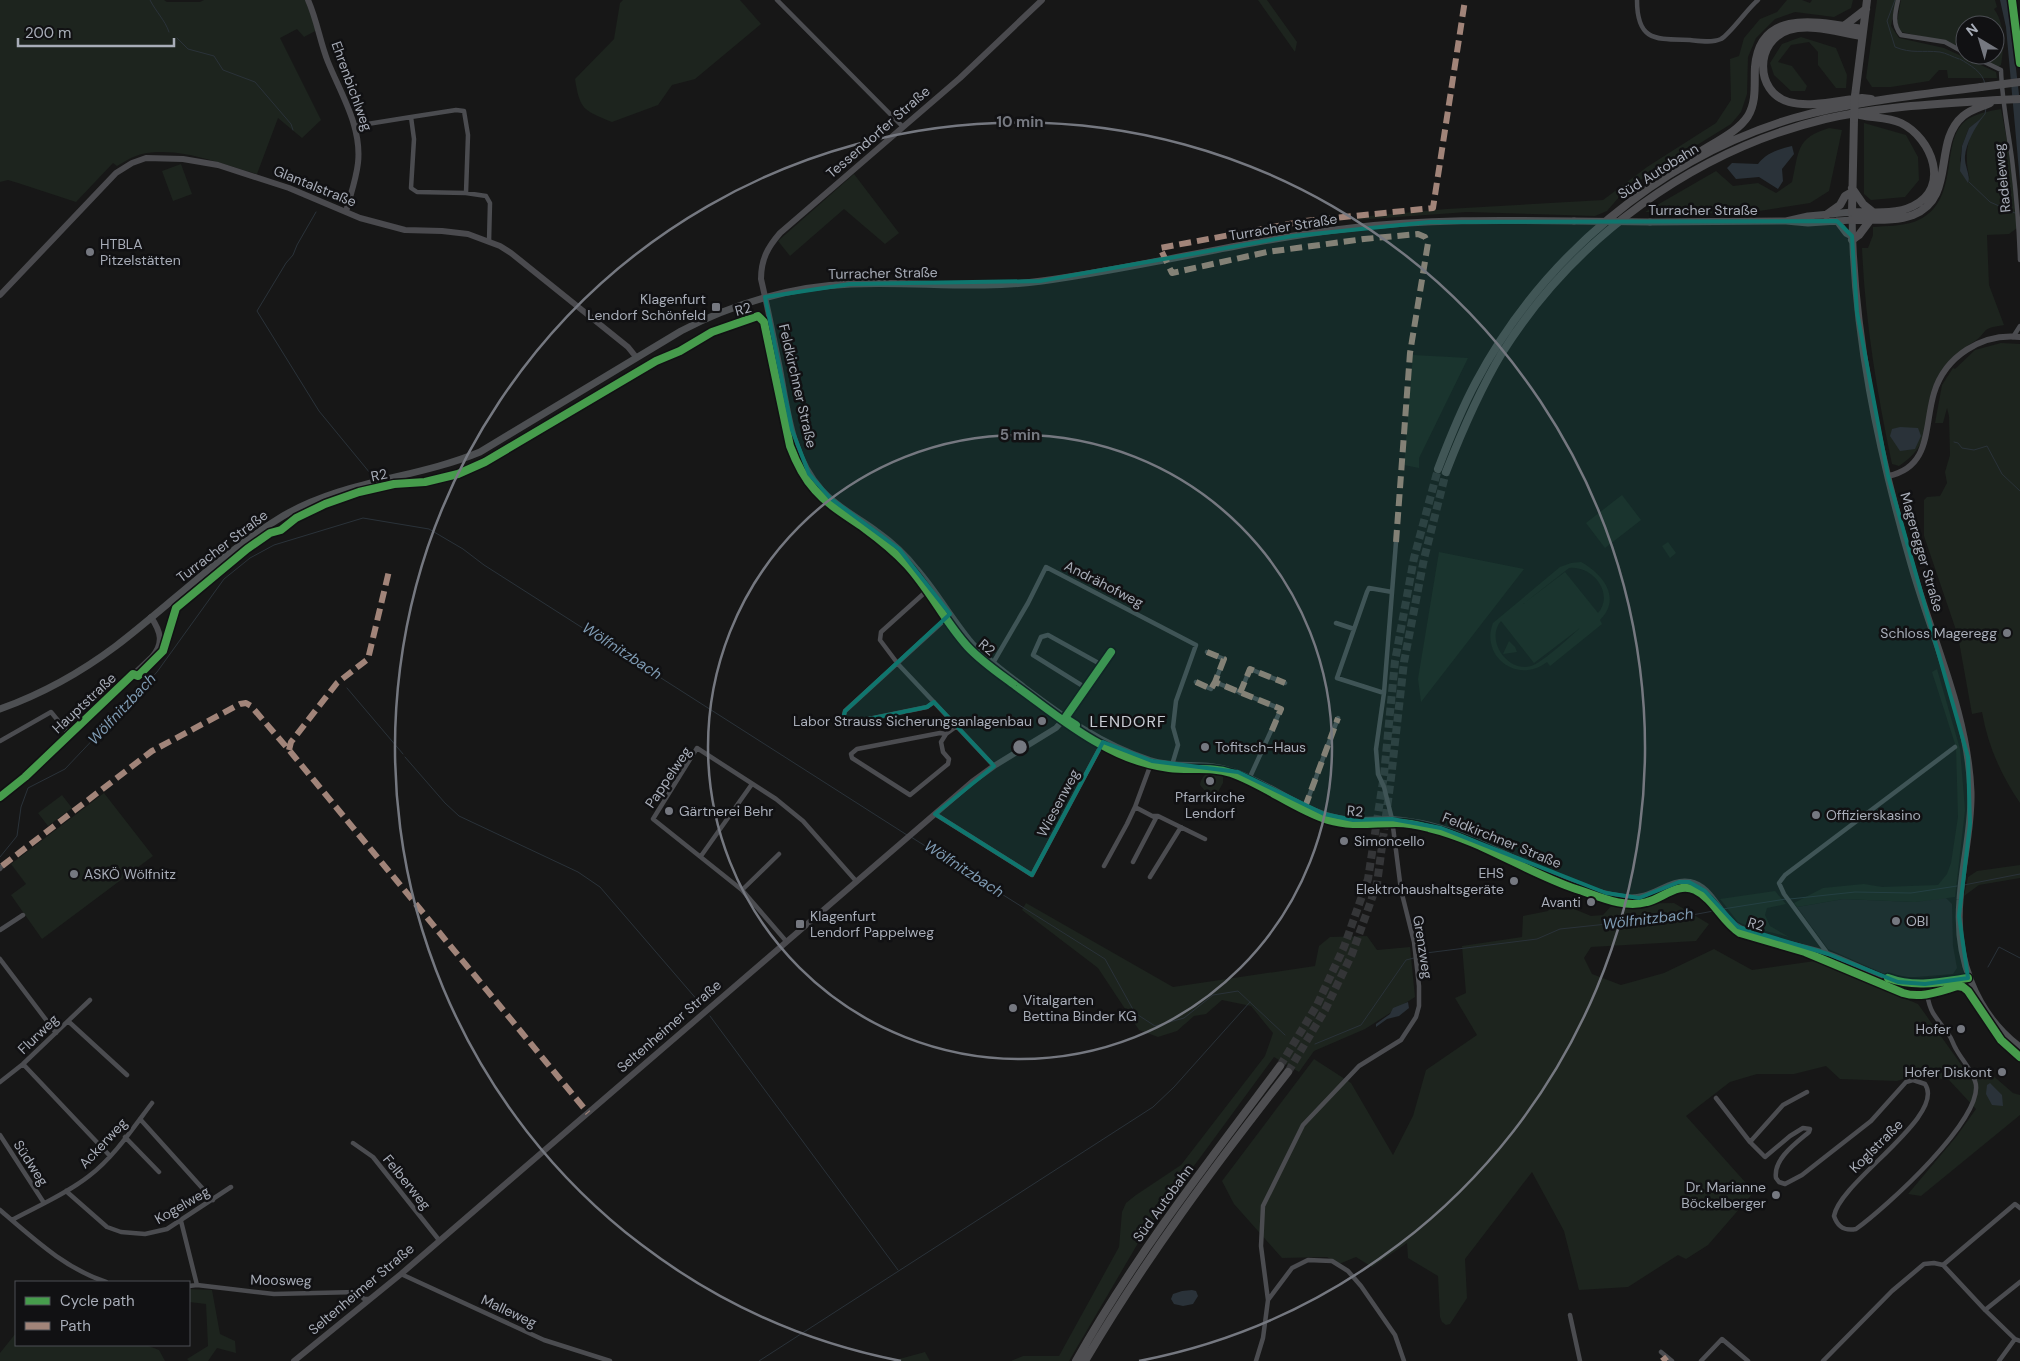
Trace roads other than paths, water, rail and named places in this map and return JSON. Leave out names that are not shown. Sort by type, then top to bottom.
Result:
[{"type":"highway","points":[[1867,0],[1857,76],[1852,140],[1852,216],[1907,217],[1926,206],[1934,197],[1941,183],[1948,142],[1954,127],[1962,117],[1981,104]]},
{"type":"highway","points":[[1844,26],[1866,9]]},
{"type":"highway","points":[[1671,174],[1695,155],[1734,130],[1748,116],[1754,97],[1756,58],[1761,44],[1769,34],[1784,25],[1795,22],[1844,26],[1862,32]]},
{"type":"highway","points":[[1862,32],[1803,28],[1788,30],[1774,39],[1766,49],[1762,66],[1764,77],[1776,95],[1792,103],[1816,103],[1862,98],[1880,100]]},
{"type":"highway","name":"Süd Autobahn","points":[[2020,82],[1880,100],[1822,111],[1774,125],[1715,150],[1671,174],[1612,216],[1587,238],[1551,275],[1524,308],[1495,349],[1476,382],[1455,426],[1442,471],[1483,387],[1503,352],[1529,315],[1560,278],[1608,231],[1660,192],[1722,156],[1795,127],[1853,113],[1981,104],[1998,100],[2020,99]]},
{"type":"highway","points":[[1852,238],[1859,235],[1872,216],[1902,210],[1920,202],[1931,188],[1934,167],[1925,144],[1907,126],[1887,118],[1853,113]]},
{"type":"highway","points":[[1852,190],[1872,216]]},
{"type":"highway","points":[[1826,214],[1836,208],[1852,190]]},
{"type":"highway","name":"Süd Autobahn","points":[[1076,1361],[1109,1303],[1145,1248],[1280,1066]]},
{"type":"highway","name":"Süd Autobahn","points":[[1086,1361],[1152,1253],[1200,1185],[1288,1072]]},
{"type":"main road","name":"Ehrenbichlweg","points":[[308,0],[328,60],[355,126],[358,144],[358,164],[346,212]]},
{"type":"main road","name":"Tessendorfer Straße","points":[[765,297],[761,278],[761,266],[770,244],[780,233],[1017,26],[1042,0]]},
{"type":"main road","name":"Glantalstraße","points":[[0,295],[116,173],[132,163],[146,158],[183,159],[218,166],[289,188],[360,218],[393,228],[468,234],[488,242],[511,253],[628,347],[636,357]]},
{"type":"main road","name":"Turracher Straße","points":[[1786,221],[1826,214],[1852,216]]},
{"type":"main road","name":"Turracher Straße","points":[[0,709],[35,695],[68,678],[116,646],[232,551],[284,516],[314,500],[350,487],[449,464],[480,452],[636,357],[698,322],[765,297],[819,286],[850,284],[997,285],[1040,281],[1293,236],[1351,228],[1429,222],[1786,221],[1808,223],[1837,221],[1852,216]]},
{"type":"main road","name":"Mageregger Straße","points":[[1852,216],[1856,303],[1870,399],[1911,565],[1964,736],[1970,774],[1971,809],[1960,899],[1961,949],[1968,978]]},
{"type":"main road","points":[[1837,221],[1852,238]]},
{"type":"main road","name":"Feldkirchner Straße","points":[[765,297],[792,430],[809,474],[830,498],[880,533],[899,549],[917,568],[972,642],[993,663],[1065,718],[1103,742],[1152,761],[1172,765],[1217,766],[1250,777],[1305,807],[1324,814],[1363,821],[1392,819],[1422,823],[1465,836],[1565,879],[1606,893],[1639,898],[1679,882],[1689,882],[1698,885],[1713,899],[1733,923],[1744,930],[1828,954],[1898,982],[1925,984],[1968,978]]},
{"type":"main road","name":"Mageregger Straße","points":[[1888,476],[1905,470],[1920,454],[1925,442],[1936,389],[1949,365],[1965,350],[1977,343],[1992,338],[2017,337]]},
{"type":"main road","name":"Hauptstraße","points":[[0,797],[25,777],[157,651],[160,645],[160,632],[151,618]]},
{"type":"main road","name":"Seltenheimer Straße","points":[[294,1361],[401,1274],[972,782],[994,766],[1056,728],[1065,718]]},
{"type":"main road","points":[[1968,978],[1981,1004],[2020,1047]]},
{"type":"street","points":[[777,0],[903,127]]},
{"type":"street","points":[[1637,0],[1638,20],[1647,34],[1664,40],[1713,41],[1722,38],[1758,0]]},
{"type":"street","points":[[1898,0],[1895,27],[1901,34],[1945,42],[1955,48]]},
{"type":"street","points":[[2012,0],[2020,63]]},
{"type":"street","name":"Radeleweg","points":[[1991,65],[2001,70],[2003,108],[2012,158],[2019,225],[2020,260]]},
{"type":"street","points":[[355,126],[456,110],[464,111],[468,135],[466,193]]},
{"type":"street","points":[[411,117],[414,139],[411,188],[417,192],[482,194],[489,198],[488,242]]},
{"type":"street","points":[[2017,337],[2020,326]]},
{"type":"street","name":"Grenzweg","points":[[1268,1300],[1261,1246],[1263,1206],[1303,1125],[1359,1066],[1394,1045],[1410,1030],[1419,1006],[1415,951],[1401,890],[1392,819],[1384,787],[1378,774],[1376,749],[1384,693],[1396,542]]},
{"type":"street","name":"Andrähofweg","points":[[993,663],[1028,604],[1046,567],[1196,645],[1176,701],[1173,727],[1178,745],[1172,765]]},
{"type":"street","points":[[931,587],[881,632],[880,640],[898,664],[994,766]]},
{"type":"street","points":[[1384,693],[1337,678],[1370,588],[1392,592]]},
{"type":"street","points":[[934,702],[927,707],[849,723],[843,719],[845,711],[950,614]]},
{"type":"street","points":[[1336,623],[1354,629]]},
{"type":"street","points":[[1086,688],[1033,655],[1041,638],[1048,634],[1102,665]]},
{"type":"street","points":[[1065,718],[1111,652]]},
{"type":"street","points":[[1196,682],[1211,689],[1224,659],[1207,652]]},
{"type":"street","points":[[1240,692],[1250,669],[1285,683]]},
{"type":"street","points":[[1215,682],[1280,709],[1250,777]]},
{"type":"street","points":[[0,741],[51,712],[69,734]]},
{"type":"street","points":[[1305,807],[1338,718]]},
{"type":"street","points":[[946,734],[940,733],[857,749],[852,754],[852,758],[910,795],[948,764],[949,759],[943,752],[941,742],[946,734],[957,726]]},
{"type":"street","name":"Wiesenweg","points":[[935,814],[1032,876],[1103,742]]},
{"type":"street","points":[[1828,954],[1784,894],[1779,883],[1785,876],[1955,747]]},
{"type":"street","name":"Pappelweg","points":[[786,941],[742,890],[653,820],[697,748],[803,820],[856,881]]},
{"type":"street","points":[[1104,866],[1128,824],[1152,761]]},
{"type":"street","points":[[701,856],[752,784]]},
{"type":"street","points":[[1133,862],[1156,818],[1135,807]]},
{"type":"street","points":[[1151,816],[1158,816],[1205,839]]},
{"type":"street","points":[[1150,877],[1181,827]]},
{"type":"street","points":[[742,890],[779,854]]},
{"type":"street","points":[[0,930],[23,915]]},
{"type":"street","points":[[0,959],[56,1033]]},
{"type":"street","name":"Koglstraße","points":[[1716,1098],[1750,1142],[1765,1157],[1790,1136],[1803,1128],[1810,1129],[1785,1154],[1777,1167],[1776,1178],[1779,1182],[1785,1184],[1802,1175],[1872,1121],[1906,1082],[1912,1080],[1925,1084],[1929,1089],[1929,1098],[1926,1106],[1905,1134],[1868,1169],[1841,1199],[1835,1209],[1834,1216],[1836,1222],[1844,1229],[1856,1228],[1913,1181],[1940,1151],[1967,1114],[1976,1092],[1976,1083],[1969,1067],[1956,1049],[1951,1037],[1932,1012],[1925,984]]},
{"type":"street","name":"Flurweg","points":[[0,1082],[23,1064],[90,1000]]},
{"type":"street","points":[[68,1021],[127,1075]]},
{"type":"street","points":[[23,1064],[110,1156]]},
{"type":"street","points":[[1750,1142],[1759,1135],[1783,1105],[1808,1092]]},
{"type":"street","name":"Ackerweg","points":[[12,1220],[66,1191],[91,1175],[110,1156],[152,1104]]},
{"type":"street","points":[[140,1119],[213,1200]]},
{"type":"street","name":"Südweg","points":[[0,1135],[44,1203]]},
{"type":"street","points":[[126,1137],[158,1172]]},
{"type":"street","name":"Felberweg","points":[[354,1143],[373,1157],[439,1240]]},
{"type":"street","name":"Kogelweg","points":[[66,1191],[104,1225],[121,1232],[138,1234],[163,1231],[231,1188]]},
{"type":"street","points":[[1943,1265],[2015,1204],[2020,1208]]},
{"type":"street","points":[[0,1210],[63,1262],[87,1275],[103,1281]]},
{"type":"street","points":[[181,1221],[197,1285]]},
{"type":"street","points":[[1256,1361],[1268,1300],[1292,1268],[1308,1260],[1332,1261],[1348,1271],[1361,1286],[1395,1335],[1404,1361]]},
{"type":"street","points":[[1823,1361],[1892,1291],[1924,1264],[1934,1263],[1943,1265],[1985,1310],[2018,1340],[1999,1361]]},
{"type":"street","name":"Malleweg","points":[[401,1274],[544,1340],[610,1361]]},
{"type":"street","points":[[1985,1310],[2020,1282]]},
{"type":"street","name":"Moosweg","points":[[190,1286],[197,1285],[274,1294],[357,1292],[364,1299],[370,1299]]},
{"type":"street","points":[[1570,1315],[1580,1361]]},
{"type":"street","points":[[1701,1361],[1722,1339],[1748,1361]]},
{"type":"street","points":[[1661,1352],[1672,1361]]},
{"type":"waterway","points":[[150,0],[169,32]]},
{"type":"waterway","points":[[1895,0],[1887,21],[1895,47],[1912,51],[1940,52],[1955,57]]},
{"type":"waterway","points":[[177,38],[188,49],[214,56],[223,70],[255,82],[291,124],[293,130]]},
{"type":"waterway","points":[[1970,65],[1979,72],[1985,84]]},
{"type":"waterway","points":[[1974,127],[1985,114],[1986,108]]},
{"type":"waterway","points":[[1969,182],[1990,202],[2015,213]]},
{"type":"waterway","points":[[316,212],[293,255],[286,263],[257,311],[319,411],[370,473]]},
{"type":"waterway","points":[[1954,442],[1958,443],[1962,448],[1974,450],[1987,446],[2002,474],[2020,491]]},
{"type":"waterway","name":"Wölfnitzbach","points":[[0,857],[17,836],[21,807],[28,788],[65,769],[157,672],[224,579],[250,558],[274,545],[363,518],[429,529],[907,835]]},
{"type":"waterway","points":[[347,688],[403,754]]},
{"type":"waterway","points":[[405,757],[445,803],[459,816],[578,872],[600,887],[699,1002]]},
{"type":"waterway","name":"Wölfnitzbach","points":[[911,837],[1105,959],[1135,1013],[1155,1026],[1184,1018],[1213,995],[1238,991],[1285,1035]]},
{"type":"waterway","name":"Wölfnitzbach","points":[[1964,885],[2020,874]]},
{"type":"waterway","name":"Wölfnitzbach","points":[[1790,899],[1855,892],[1911,893],[1957,886]]},
{"type":"waterway","name":"Wölfnitzbach","points":[[1723,909],[1786,899]]},
{"type":"waterway","name":"Wölfnitzbach","points":[[1418,956],[1426,953],[1537,939],[1560,929],[1692,915],[1719,910]]},
{"type":"waterway","points":[[1988,967],[1999,947],[2020,958]]},
{"type":"waterway","name":"Wölfnitzbach","points":[[1315,1044],[1361,1025],[1406,960],[1414,958]]},
{"type":"waterway","points":[[759,1361],[1153,1107],[1174,1087],[1250,1002]]},
{"type":"waterway","points":[[710,1016],[898,1270]]},
{"type":"tunnel","points":[[1280,1066],[1317,1005],[1344,947],[1368,879],[1384,775],[1395,661],[1414,558],[1438,469]]},
{"type":"tunnel","points":[[1288,1072],[1325,1010],[1352,954],[1377,884],[1404,662],[1424,559],[1446,472]]},
{"type":"place","name":"HTBLA Pitzelstätten","points":[[90,252]]},
{"type":"place","name":"Klagenfurt Lendorf Schönfeld","points":[[716,307]]},
{"type":"place","name":"Schloss Mageregg","points":[[2007,633]]},
{"type":"place","name":"Labor Strauss Sicherungsanlagenbau","points":[[1042,721]]},
{"type":"place","name":"Tofitsch-Haus","points":[[1205,747]]},
{"type":"place","name":"Pfarrkirche Lendorf","points":[[1210,781]]},
{"type":"place","name":"Gärtnerei Behr","points":[[669,811]]},
{"type":"place","name":"Offizierskasino","points":[[1816,815]]},
{"type":"place","name":"Simoncello","points":[[1344,841]]},
{"type":"place","name":"ASKÖ Wölfnitz","points":[[74,874]]},
{"type":"place","name":"EHS Elektrohaushaltsgeräte","points":[[1514,881]]},
{"type":"place","name":"Avanti","points":[[1591,902]]},
{"type":"place","name":"OBI","points":[[1896,921]]},
{"type":"place","name":"Klagenfurt Lendorf Pappelweg","points":[[800,924]]},
{"type":"place","name":"Vitalgarten Bettina Binder KG","points":[[1013,1008]]},
{"type":"place","name":"Hofer","points":[[1961,1029]]},
{"type":"place","name":"Hofer Diskont","points":[[2002,1072]]},
{"type":"place","name":"Dr. Marianne Böckelberger","points":[[1776,1195]]},
{"type":"district","name":"LENDORF","points":[[1128,721]]}]
